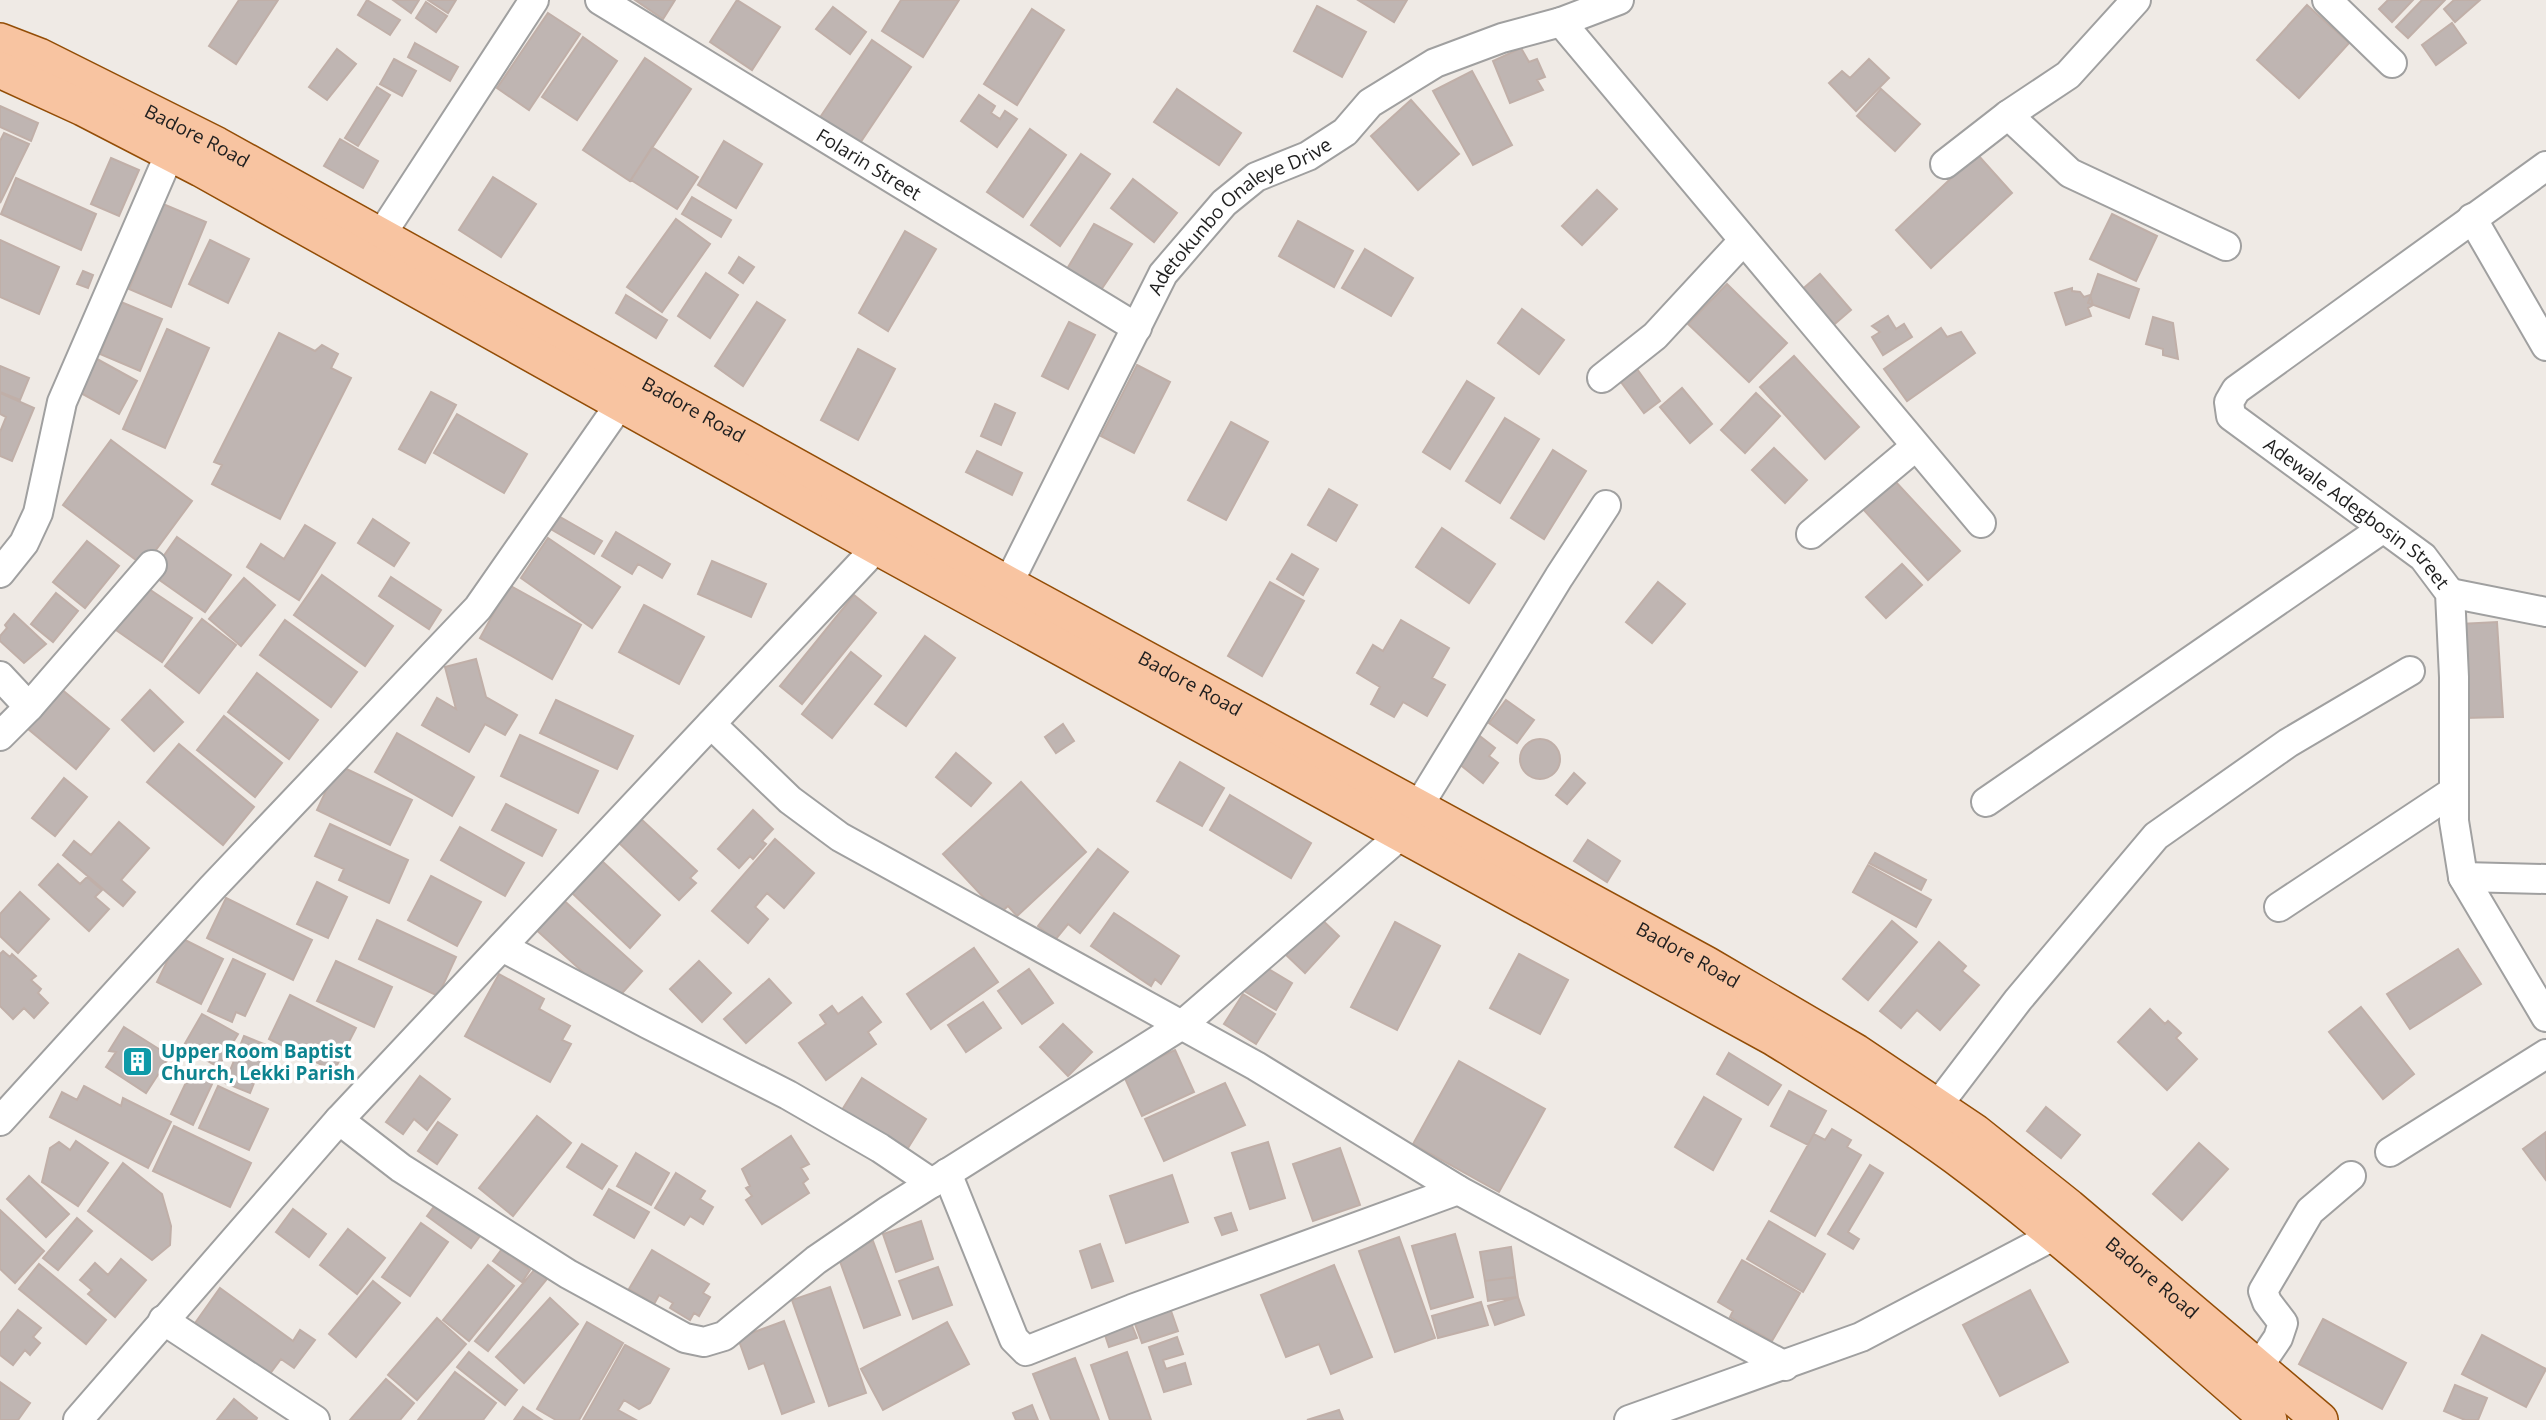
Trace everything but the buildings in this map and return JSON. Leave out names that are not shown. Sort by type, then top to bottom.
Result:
[{"type":"main road","name":"Badore Road","points":[[0,41],[39,56],[161,116],[381,236],[1008,584],[1409,821]]},
{"type":"main road","name":"Badore Road","points":[[0,70],[83,108],[170,153],[877,547],[1409,821],[1559,903],[1792,1014],[1938,1105],[2023,1169],[2320,1420]]},
{"type":"main road","name":"Badore Road","points":[[1559,903],[1837,1077],[1955,1157],[2055,1235],[2269,1420]]},
{"type":"street","points":[[381,236],[534,0]]},
{"type":"street","name":"Folarin Street","points":[[600,0],[1137,328]]},
{"type":"street","name":"Adetokunbo Onaleye Drive","points":[[1008,584],[1163,274],[1224,203],[1256,177],[1308,156],[1345,132],[1370,103],[1435,63],[1619,0]]},
{"type":"street","points":[[1945,164],[2008,115],[2068,75],[2136,0]]},
{"type":"street","points":[[2327,0],[2392,62]]},
{"type":"street","points":[[1561,22],[1981,523]]},
{"type":"street","points":[[2008,115],[2070,173],[2226,247]]},
{"type":"street","points":[[0,573],[24,543],[38,513],[62,402],[170,153]]},
{"type":"street","name":"Adewale Adegbosin Street","points":[[2546,166],[2236,390],[2228,402],[2231,416],[2423,557],[2450,593],[2454,677],[2454,821],[2463,877],[2546,1017]]},
{"type":"street","points":[[2472,218],[2546,346]]},
{"type":"street","points":[[1602,378],[1655,336],[1743,241]]},
{"type":"street","points":[[0,1121],[203,898],[478,608],[620,404]]},
{"type":"street","points":[[1811,534],[1916,447]]},
{"type":"street","points":[[339,1120],[401,1168],[568,1274],[685,1338],[704,1342],[724,1336],[816,1260],[1182,1025],[1409,821],[1606,505]]},
{"type":"street","points":[[1986,802],[2382,529]]},
{"type":"street","points":[[78,1420],[339,1120],[877,547]]},
{"type":"street","points":[[0,736],[29,707],[152,565]]},
{"type":"street","points":[[2450,593],[2546,612]]},
{"type":"street","points":[[1938,1105],[2018,1000],[2156,836],[2288,743],[2410,671]]},
{"type":"street","points":[[0,676],[29,707]]},
{"type":"street","points":[[711,724],[790,800],[840,838],[1256,1066],[1458,1190],[1785,1366]]},
{"type":"street","points":[[2279,907],[2454,791]]},
{"type":"street","points":[[2463,877],[2546,879]]},
{"type":"street","points":[[502,947],[788,1095],[880,1148],[940,1178],[1014,1339],[1026,1351],[1132,1309],[1458,1190]]},
{"type":"street","points":[[2390,1152],[2546,1054]]},
{"type":"street","points":[[2259,1366],[2278,1338],[2283,1323],[2267,1302],[2263,1291],[2310,1211],[2351,1176]]},
{"type":"street","points":[[1629,1420],[1861,1337],[2055,1235]]},
{"type":"street","points":[[163,1320],[315,1420]]},
{"type":"place","name":"Upper Room Baptist Church, Lekki Parish","points":[[138,1062]]}]
